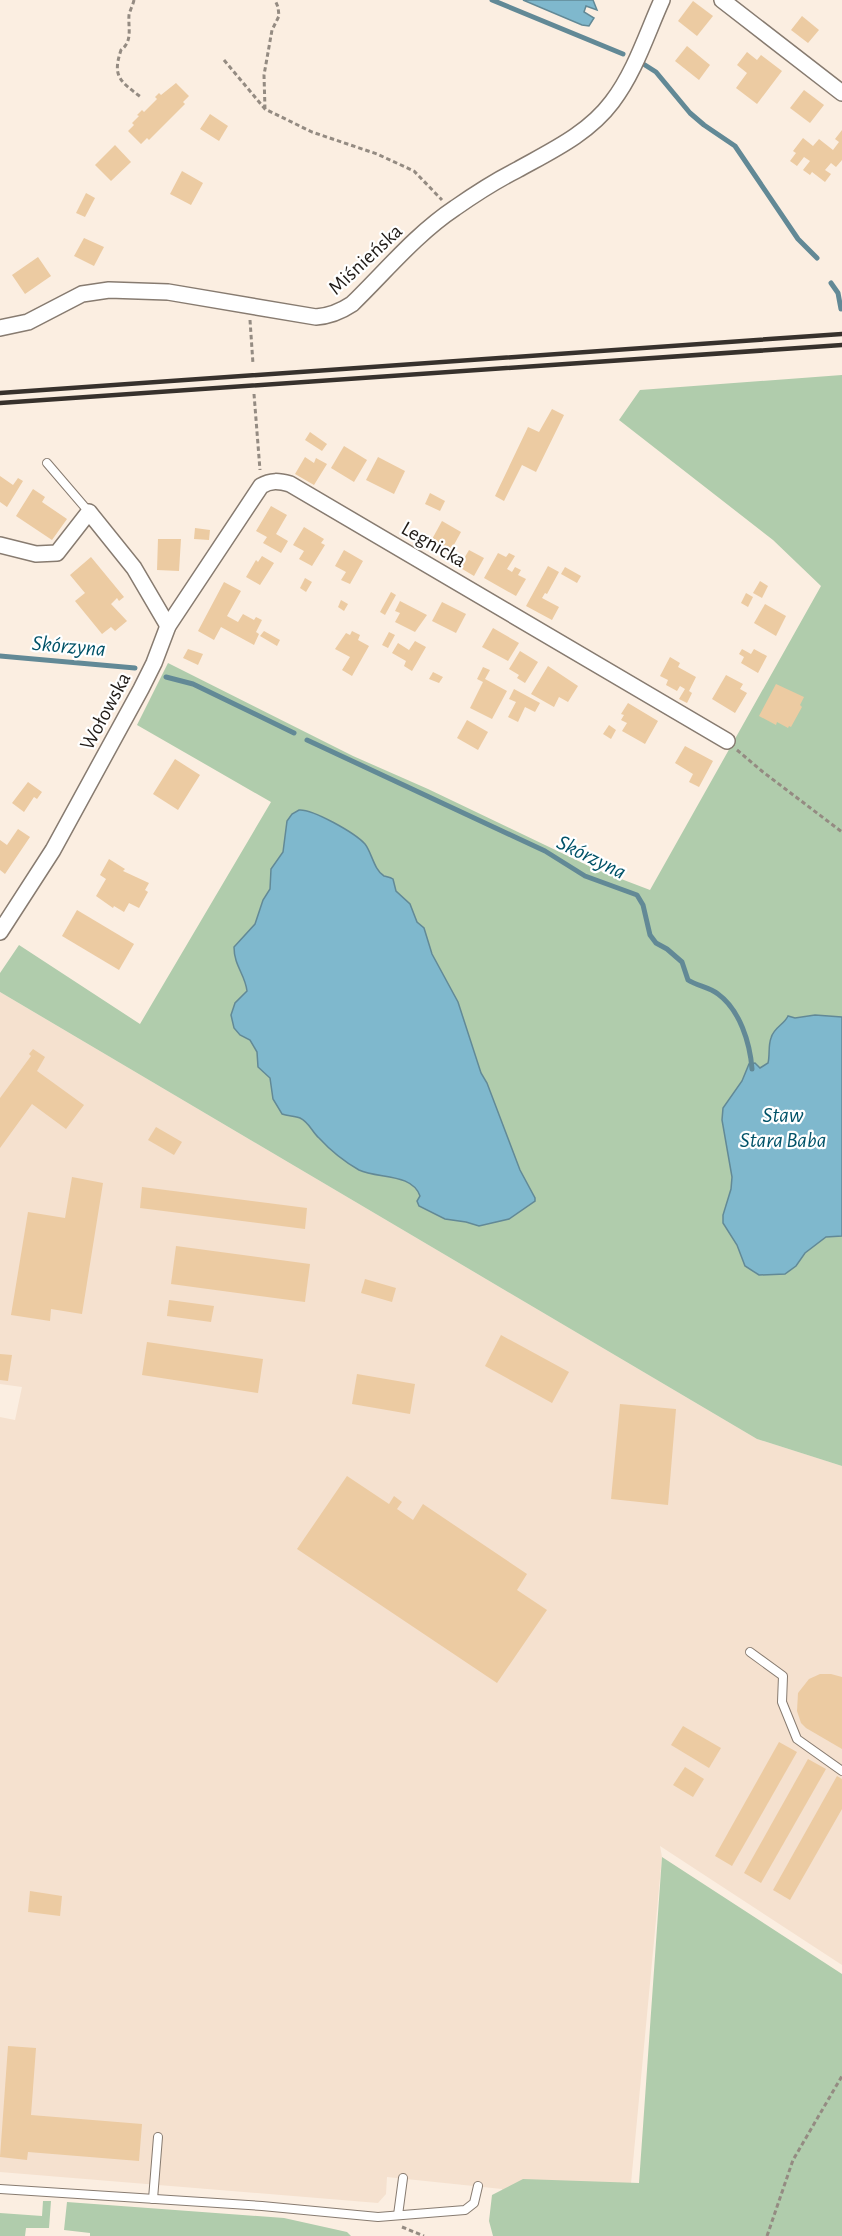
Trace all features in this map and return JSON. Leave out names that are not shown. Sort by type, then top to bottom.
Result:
[{"type":"street","name":"Miśnieńska","points":[[0,328],[27,322],[82,294],[109,290],[168,292],[316,317],[325,317],[340,312],[352,304],[427,229],[452,209],[490,184],[574,138],[596,120],[623,85],[662,0]]},
{"type":"street","points":[[722,0],[842,93]]},
{"type":"street","name":"Legnicka","points":[[261,486],[268,482],[279,481],[290,484],[727,741]]},
{"type":"street","points":[[0,545],[36,554],[57,553],[89,512],[134,568],[168,626],[261,486]]},
{"type":"street","name":"Wołowska","points":[[0,932],[59,840],[154,663],[168,626]]},
{"type":"lane","points":[[47,463],[89,512]]},
{"type":"lane","points":[[750,1652],[783,1676],[782,1702],[797,1739],[842,1771]]},
{"type":"lane","points":[[153,2199],[158,2137]]},
{"type":"lane","points":[[398,2215],[403,2178]]},
{"type":"lane","points":[[0,2189],[262,2206],[378,2217],[465,2210],[474,2203],[478,2186]]},
{"type":"path","points":[[134,0],[129,15],[130,36],[116,65],[117,74],[130,89],[142,98]]},
{"type":"path","points":[[265,109],[264,75],[272,30],[279,16],[275,0]]},
{"type":"path","points":[[224,60],[265,109],[312,132],[376,154],[414,171],[452,209]]},
{"type":"path","points":[[249,307],[253,364]]},
{"type":"path","points":[[254,394],[261,486]]},
{"type":"path","points":[[727,741],[763,772],[842,832]]},
{"type":"path","points":[[767,2236],[793,2160],[842,2076]]},
{"type":"shaded area","points":[[0,992],[757,1439],[842,1466],[842,1965],[660,1846],[662,1857],[626,2236],[504,2236],[502,2189],[387,2177],[386,2194],[378,2203],[0,2172],[0,1417],[15,1420],[22,1387],[0,1384]]},
{"type":"green space","points":[[842,375],[842,1466],[757,1439],[0,992],[0,973],[19,945],[140,1024],[271,802],[137,725],[168,663],[353,756],[428,789],[595,869],[650,890],[821,586],[773,540],[619,420],[640,390]]},
{"type":"green space","points":[[662,1857],[842,1974],[842,2236],[493,2236],[489,2221],[492,2195],[523,2179],[639,2183]]},
{"type":"green space","points":[[43,2201],[51,2201],[49,2228],[26,2228],[25,2236],[0,2236],[0,2213],[42,2216]]},
{"type":"green space","points":[[67,2202],[284,2218],[347,2232],[351,2236],[90,2236],[90,2233],[64,2230]]},
{"type":"water","points":[[523,0],[593,0],[597,10],[586,6],[584,12],[594,18],[589,26]]},
{"type":"water","points":[[299,810],[314,813],[334,822],[365,844],[378,870],[384,876],[393,879],[396,891],[410,904],[417,922],[424,928],[432,954],[458,1002],[481,1073],[487,1083],[520,1170],[535,1198],[535,1201],[509,1219],[479,1226],[445,1219],[419,1206],[417,1201],[420,1196],[410,1184],[402,1180],[367,1173],[348,1163],[328,1147],[303,1120],[282,1114],[273,1099],[270,1078],[258,1067],[257,1052],[250,1040],[240,1035],[234,1028],[231,1015],[235,1003],[247,991],[234,947],[255,924],[263,900],[270,889],[271,869],[283,852],[287,821]]},
{"type":"water","name":"Staw Stara Baba","points":[[815,1015],[842,1017],[842,1236],[826,1237],[805,1253],[796,1266],[785,1274],[759,1275],[745,1266],[737,1245],[723,1223],[732,1177],[722,1120],[723,1108],[742,1081],[749,1064],[755,1063],[760,1068],[768,1063],[772,1034],[788,1016],[795,1018]]},
{"type":"building","points":[[693,1],[713,16],[697,36],[678,21]]},
{"type":"building","points":[[802,16],[819,30],[808,43],[791,30]]},
{"type":"building","points":[[687,46],[710,65],[699,80],[675,61]]},
{"type":"building","points":[[747,52],[757,60],[761,55],[782,71],[757,104],[736,88],[747,73],[737,65]]},
{"type":"building","points":[[176,83],[189,96],[183,102],[185,104],[149,140],[147,138],[141,144],[128,131],[134,125],[132,123],[142,110],[144,112],[157,99],[155,97],[159,93],[161,95]]},
{"type":"building","points":[[804,90],[824,105],[810,123],[790,108]]},
{"type":"building","points":[[210,114],[228,126],[219,141],[200,129]]},
{"type":"building","points":[[842,130],[842,160],[836,167],[831,163],[825,170],[831,174],[825,182],[812,172],[810,175],[803,170],[810,161],[804,157],[797,166],[790,161],[796,153],[793,151],[803,138],[813,146],[819,139],[833,150],[839,142],[835,139]]},
{"type":"building","points":[[115,145],[131,162],[111,181],[95,165]]},
{"type":"building","points":[[182,171],[203,183],[191,205],[170,194]]},
{"type":"building","points":[[86,193],[95,198],[85,217],[76,213]]},
{"type":"building","points":[[84,238],[104,247],[94,266],[74,256]]},
{"type":"building","points":[[38,257],[51,276],[25,294],[12,275]]},
{"type":"building","points":[[552,409],[564,415],[536,472],[522,465],[504,501],[495,496],[528,427],[539,432]]},
{"type":"building","points":[[310,432],[327,444],[322,451],[305,440]]},
{"type":"building","points":[[344,446],[367,460],[354,482],[331,468]]},
{"type":"building","points":[[305,457],[314,463],[316,458],[327,464],[314,485],[295,474]]},
{"type":"building","points":[[378,457],[405,471],[394,494],[366,480]]},
{"type":"building","points":[[0,476],[13,485],[18,478],[23,481],[7,507],[0,502]]},
{"type":"building","points":[[33,489],[45,497],[42,502],[67,519],[52,540],[16,516]]},
{"type":"building","points":[[430,493],[445,501],[440,511],[425,504]]},
{"type":"building","points":[[271,506],[287,515],[276,534],[288,541],[281,553],[263,543],[267,537],[256,531]]},
{"type":"building","points":[[442,521],[461,532],[450,552],[431,541]]},
{"type":"building","points":[[304,527],[324,539],[321,543],[325,545],[312,566],[299,559],[304,551],[293,545]]},
{"type":"building","points":[[195,528],[210,530],[209,540],[194,539]]},
{"type":"building","points":[[158,539],[181,539],[179,571],[157,570]]},
{"type":"building","points":[[344,550],[363,561],[350,584],[341,580],[346,572],[335,566]]},
{"type":"building","points":[[469,550],[484,558],[474,576],[459,567]]},
{"type":"building","points":[[498,553],[506,557],[509,553],[515,556],[507,569],[512,572],[515,567],[521,570],[518,575],[526,579],[516,596],[484,578]]},
{"type":"building","points":[[262,556],[274,563],[260,585],[246,577],[256,560],[258,562]]},
{"type":"building","points":[[91,557],[124,597],[119,601],[117,598],[111,604],[127,621],[115,631],[111,627],[102,634],[75,601],[85,593],[70,575]]},
{"type":"building","points":[[548,566],[559,572],[547,594],[545,593],[542,598],[559,607],[552,620],[526,606]]},
{"type":"building","points":[[565,567],[581,576],[577,583],[561,574]]},
{"type":"building","points":[[305,578],[312,582],[306,592],[300,588]]},
{"type":"building","points":[[760,581],[768,586],[762,598],[753,593]]},
{"type":"building","points":[[224,582],[241,591],[227,616],[238,622],[243,614],[254,620],[256,617],[262,620],[256,632],[259,634],[254,645],[221,627],[214,640],[198,631]]},
{"type":"building","points":[[391,592],[396,595],[385,615],[380,612]]},
{"type":"building","points":[[746,593],[753,597],[748,607],[741,603]]},
{"type":"building","points":[[341,600],[348,604],[344,611],[338,607]]},
{"type":"building","points":[[400,601],[427,615],[415,632],[395,622],[400,613],[395,611]]},
{"type":"building","points":[[442,602],[466,614],[456,633],[432,621]]},
{"type":"building","points":[[765,604],[786,616],[776,636],[754,623]]},
{"type":"building","points":[[493,628],[519,643],[508,661],[482,647]]},
{"type":"building","points":[[264,631],[280,640],[277,646],[260,636]]},
{"type":"building","points":[[352,631],[360,635],[358,640],[369,646],[352,676],[342,670],[350,657],[335,649],[346,633],[350,635]]},
{"type":"building","points":[[389,632],[395,635],[388,648],[382,645]]},
{"type":"building","points":[[415,641],[426,647],[412,671],[404,666],[406,661],[392,653],[398,643],[409,650]]},
{"type":"building","points":[[188,649],[203,654],[198,665],[183,658]]},
{"type":"building","points":[[742,649],[751,654],[754,649],[767,656],[758,673],[741,663],[744,657],[739,654]]},
{"type":"building","points":[[520,651],[538,662],[525,683],[517,678],[519,675],[509,669]]},
{"type":"building","points":[[670,657],[680,663],[678,667],[696,677],[689,691],[692,693],[687,703],[679,699],[685,689],[680,686],[677,691],[666,685],[668,680],[660,676]]},
{"type":"building","points":[[548,666],[578,686],[568,702],[559,697],[554,707],[531,694]]},
{"type":"building","points":[[483,667],[490,670],[485,679],[507,691],[492,719],[470,708],[483,682],[477,679]]},
{"type":"building","points":[[433,672],[443,677],[439,683],[429,679]]},
{"type":"building","points":[[726,675],[743,684],[740,689],[747,693],[735,713],[712,699]]},
{"type":"building","points":[[776,684],[804,697],[800,705],[802,707],[791,727],[788,728],[777,722],[776,725],[759,716]]},
{"type":"building","points":[[514,689],[540,703],[535,712],[525,707],[518,722],[508,717],[516,702],[509,699]]},
{"type":"building","points":[[628,703],[658,721],[645,744],[622,731],[627,723],[621,720],[624,715],[621,714]]},
{"type":"building","points":[[467,720],[488,732],[478,750],[457,738]]},
{"type":"building","points":[[609,725],[616,730],[611,739],[603,734]]},
{"type":"building","points":[[685,746],[713,761],[699,787],[689,782],[693,774],[675,763]]},
{"type":"building","points":[[175,759],[200,775],[178,810],[153,794]]},
{"type":"building","points":[[28,782],[42,792],[37,799],[34,797],[24,812],[12,803]]},
{"type":"building","points":[[18,829],[30,837],[5,874],[0,870],[0,840],[7,845]]},
{"type":"building","points":[[109,859],[125,869],[123,871],[149,883],[145,890],[148,892],[139,908],[129,903],[124,912],[114,906],[113,908],[96,896],[106,879],[100,875]]},
{"type":"building","points":[[77,910],[134,944],[119,970],[62,936]]},
{"type":"building","points":[[33,1049],[45,1057],[37,1071],[84,1105],[66,1129],[32,1104],[0,1148],[0,1098],[31,1056],[29,1054]]},
{"type":"building","points":[[156,1127],[182,1142],[174,1155],[148,1140]]},
{"type":"building","points":[[72,1177],[103,1183],[82,1314],[51,1309],[50,1321],[11,1315],[28,1212],[65,1218]]},
{"type":"building","points":[[142,1187],[307,1208],[305,1229],[140,1208]]},
{"type":"building","points":[[176,1246],[310,1264],[305,1302],[171,1284]]},
{"type":"building","points":[[365,1279],[396,1288],[392,1302],[361,1293]]},
{"type":"building","points":[[169,1300],[214,1306],[211,1322],[167,1316]]},
{"type":"building","points":[[501,1335],[569,1372],[552,1403],[485,1366]]},
{"type":"building","points":[[147,1342],[263,1359],[258,1393],[142,1375]]},
{"type":"building","points":[[0,1354],[12,1355],[8,1381],[0,1380]]},
{"type":"building","points":[[357,1374],[415,1384],[410,1414],[352,1404]]},
{"type":"building","points":[[620,1404],[676,1409],[668,1505],[611,1499]]},
{"type":"building","points":[[347,1476],[389,1504],[394,1496],[402,1502],[397,1509],[413,1520],[423,1504],[527,1574],[517,1590],[547,1610],[497,1683],[297,1549]]},
{"type":"building","points":[[820,1674],[842,1677],[842,1749],[806,1728],[801,1723],[797,1711],[798,1693],[809,1679]]},
{"type":"building","points":[[683,1726],[721,1748],[709,1768],[671,1745]]},
{"type":"building","points":[[779,1742],[797,1752],[732,1866],[715,1856]]},
{"type":"building","points":[[808,1759],[826,1769],[761,1883],[744,1873]]},
{"type":"building","points":[[685,1767],[704,1779],[693,1797],[673,1785]]},
{"type":"building","points":[[837,1776],[842,1779],[842,1809],[790,1900],[773,1890]]},
{"type":"building","points":[[30,1891],[62,1896],[60,1916],[28,1912]]},
{"type":"building","points":[[8,2046],[36,2048],[31,2115],[142,2124],[139,2161],[28,2152],[27,2160],[0,2157]]},
{"type":"waterway","points":[[492,0],[623,54]]},
{"type":"waterway","points":[[645,65],[656,72],[690,113],[735,146],[798,239],[817,258]]},
{"type":"waterway","points":[[831,283],[838,293],[841,309]]},
{"type":"waterway","name":"Skórzyna","points":[[0,656],[135,668]]},
{"type":"waterway","name":"Skórzyna","points":[[166,677],[193,684],[294,733]]},
{"type":"waterway","name":"Skórzyna","points":[[307,740],[545,851],[585,876],[637,895],[643,905],[650,935],[656,943],[682,962],[688,980],[714,992],[726,1001],[738,1018],[746,1038],[752,1069]]},
{"type":"railway","points":[[0,393],[842,334]]},
{"type":"railway","points":[[0,403],[842,345]]}]
